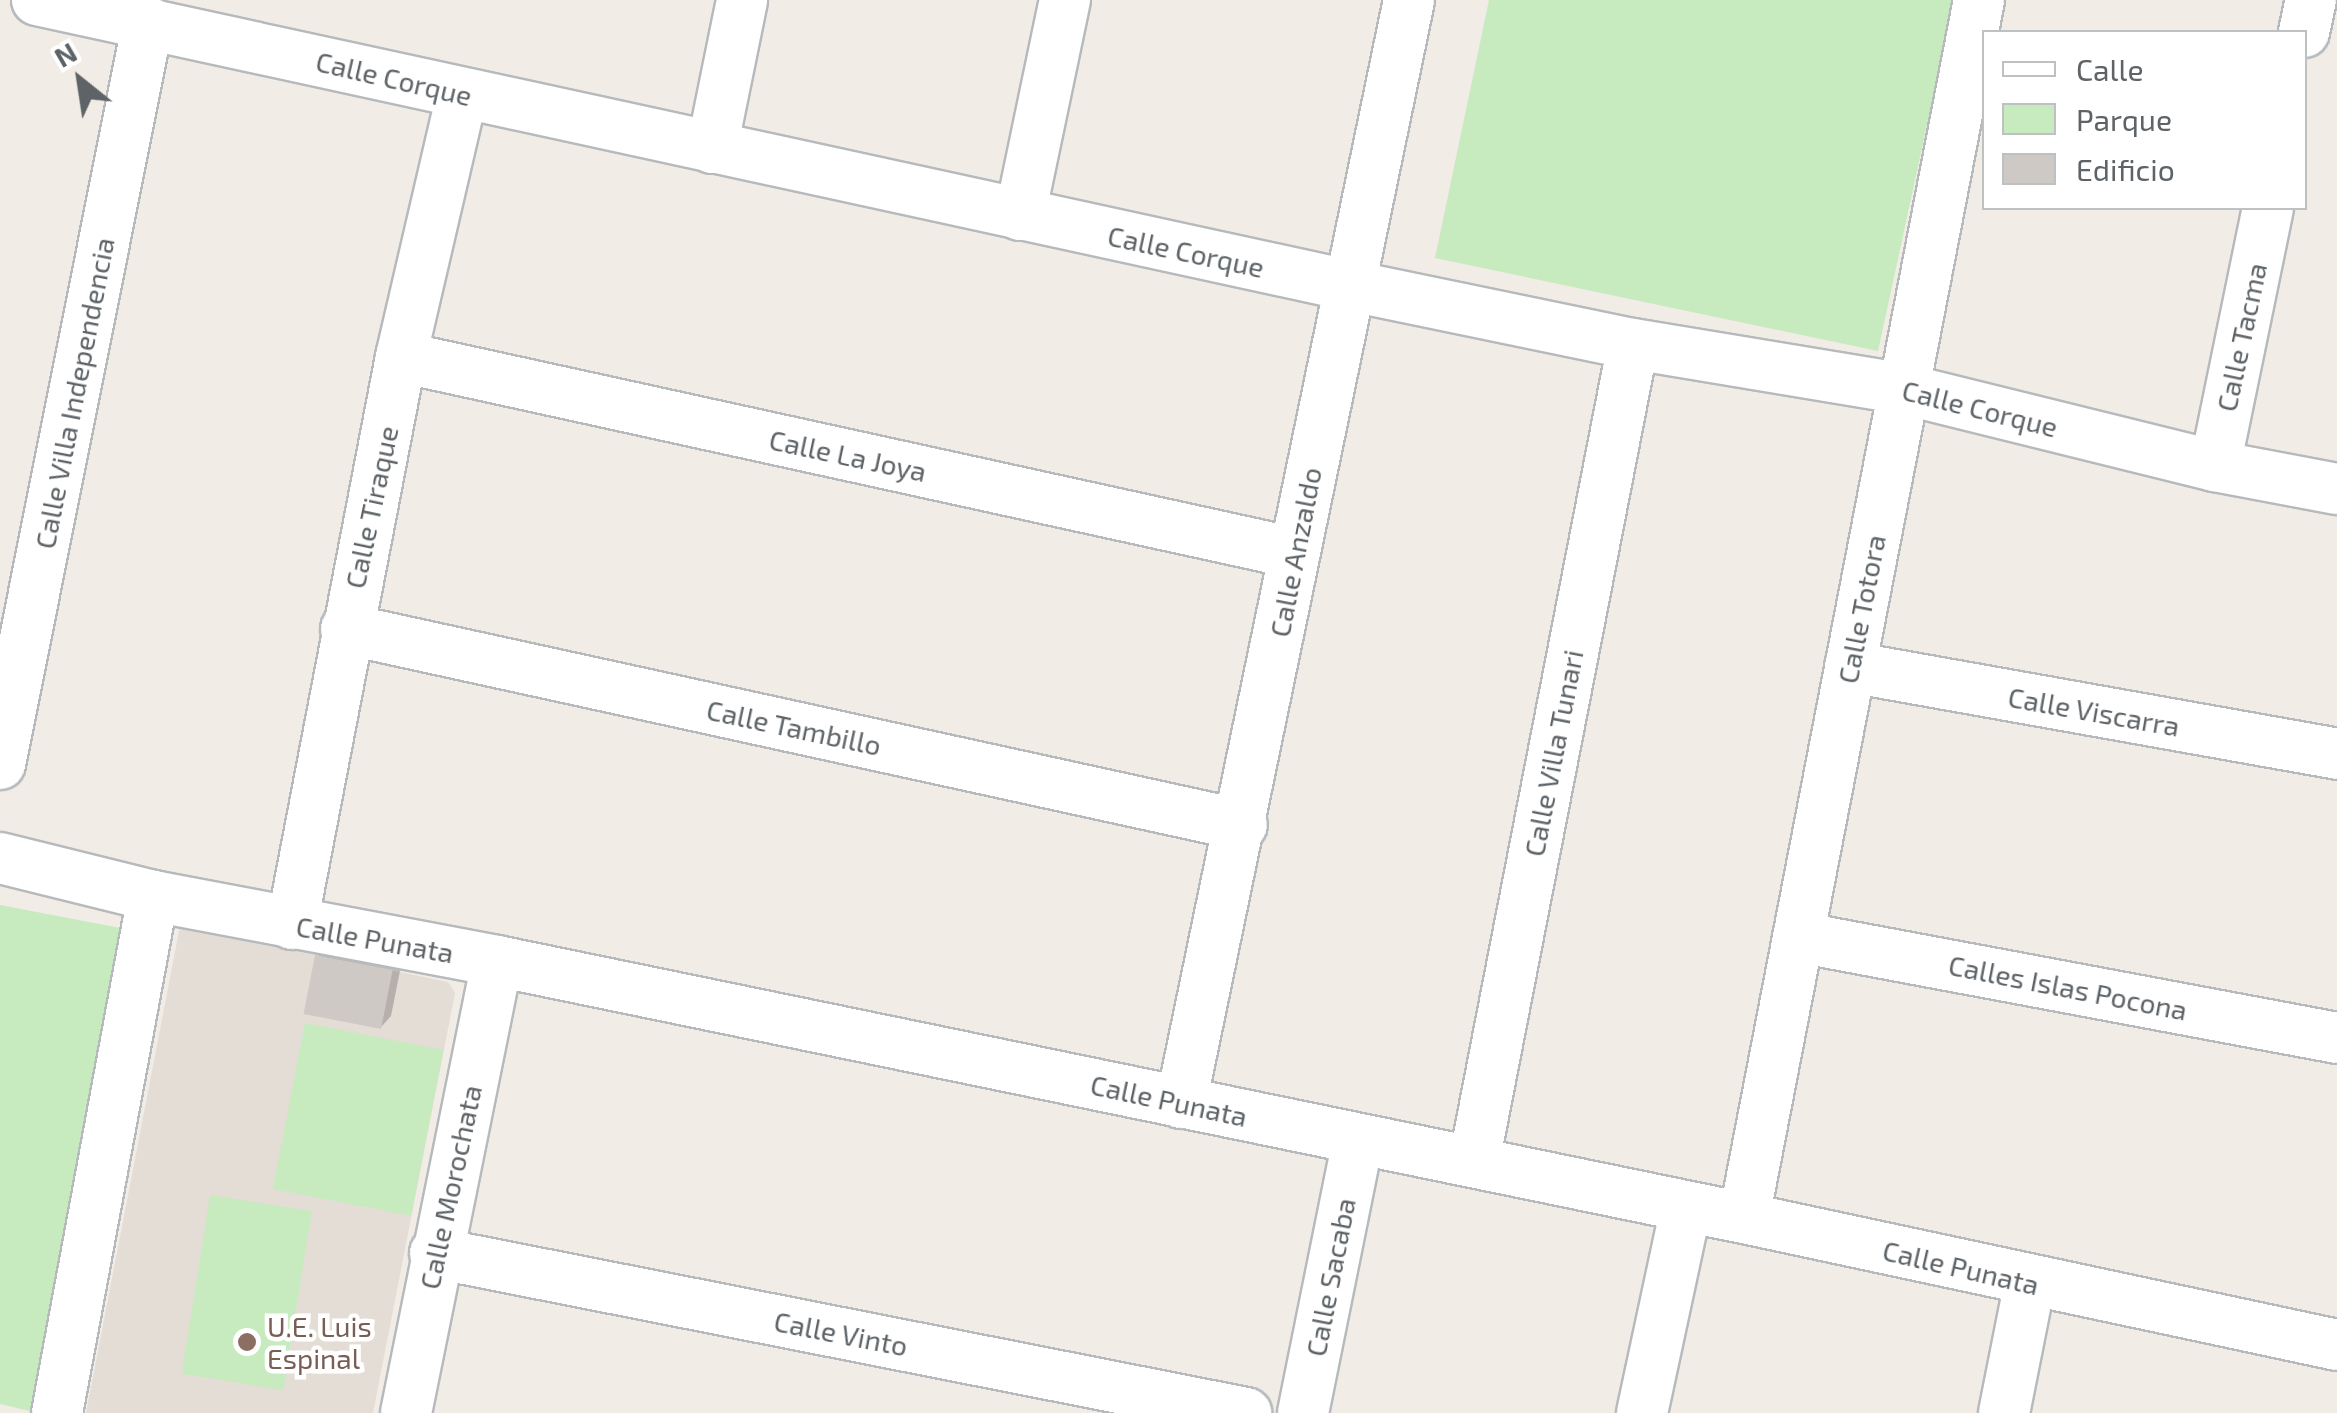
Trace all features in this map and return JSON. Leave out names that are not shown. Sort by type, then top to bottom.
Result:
[{"type":"street","name":"Calle Corque","points":[[37,0],[1346,285],[1633,344],[1904,388],[2215,466],[2337,488]]},
{"type":"street","points":[[712,148],[742,0]]},
{"type":"street","points":[[1020,215],[1065,0]]},
{"type":"street","name":"Calle Anzaldo","points":[[1181,1103],[1242,825],[1346,285],[1409,0]]},
{"type":"street","name":"Calle Totora","points":[[1744,1218],[1979,0]]},
{"type":"street","points":[[2304,30],[2310,0]]},
{"type":"street","name":"Calle Villa Independencia","points":[[0,764],[148,22]]},
{"type":"street","name":"Calle Tiraque","points":[[292,924],[401,357],[462,94]]},
{"type":"street","name":"Calle Tacma","points":[[2215,466],[2268,210]]},
{"type":"street","name":"Calle Villa Tunari","points":[[1474,1162],[1633,344]]},
{"type":"street","name":"Calle La Joya","points":[[401,357],[1295,553]]},
{"type":"street","name":"Calle Tambillo","points":[[346,629],[1242,825]]},
{"type":"street","name":"Calle Viscarra","points":[[1850,667],[2337,754]]},
{"type":"street","name":"Calle Punata","points":[[0,858],[153,896],[497,961],[1744,1218],[2337,1345]]},
{"type":"street","points":[[58,1413],[153,896]]},
{"type":"street","name":"Calles Islas Pocona","points":[[1798,937],[2337,1038]]},
{"type":"street","name":"Calle Morochata","points":[[406,1413],[497,961]]},
{"type":"street","name":"Calle Sacaba","points":[[1302,1413],[1358,1140]]},
{"type":"street","points":[[1642,1413],[1686,1208]]},
{"type":"street","name":"Calle Vinto","points":[[436,1253],[1246,1413]]},
{"type":"street","points":[[2004,1413],[2030,1282]]},
{"type":"shaded area","points":[[180,926],[448,982],[455,993],[373,1413],[86,1413]]},
{"type":"green space","points":[[1489,0],[1954,0],[1878,351],[1435,258]]},
{"type":"green space","points":[[0,905],[136,931],[30,1411],[0,1404]]},
{"type":"green space","points":[[305,1023],[443,1050],[411,1216],[273,1189]]},
{"type":"green space","points":[[210,1195],[312,1211],[283,1390],[182,1374]]},
{"type":"building","points":[[315,955],[393,970],[381,1029],[304,1014]]},
{"type":"place","name":"U.E. Luis Espinal","points":[[247,1342]]}]
